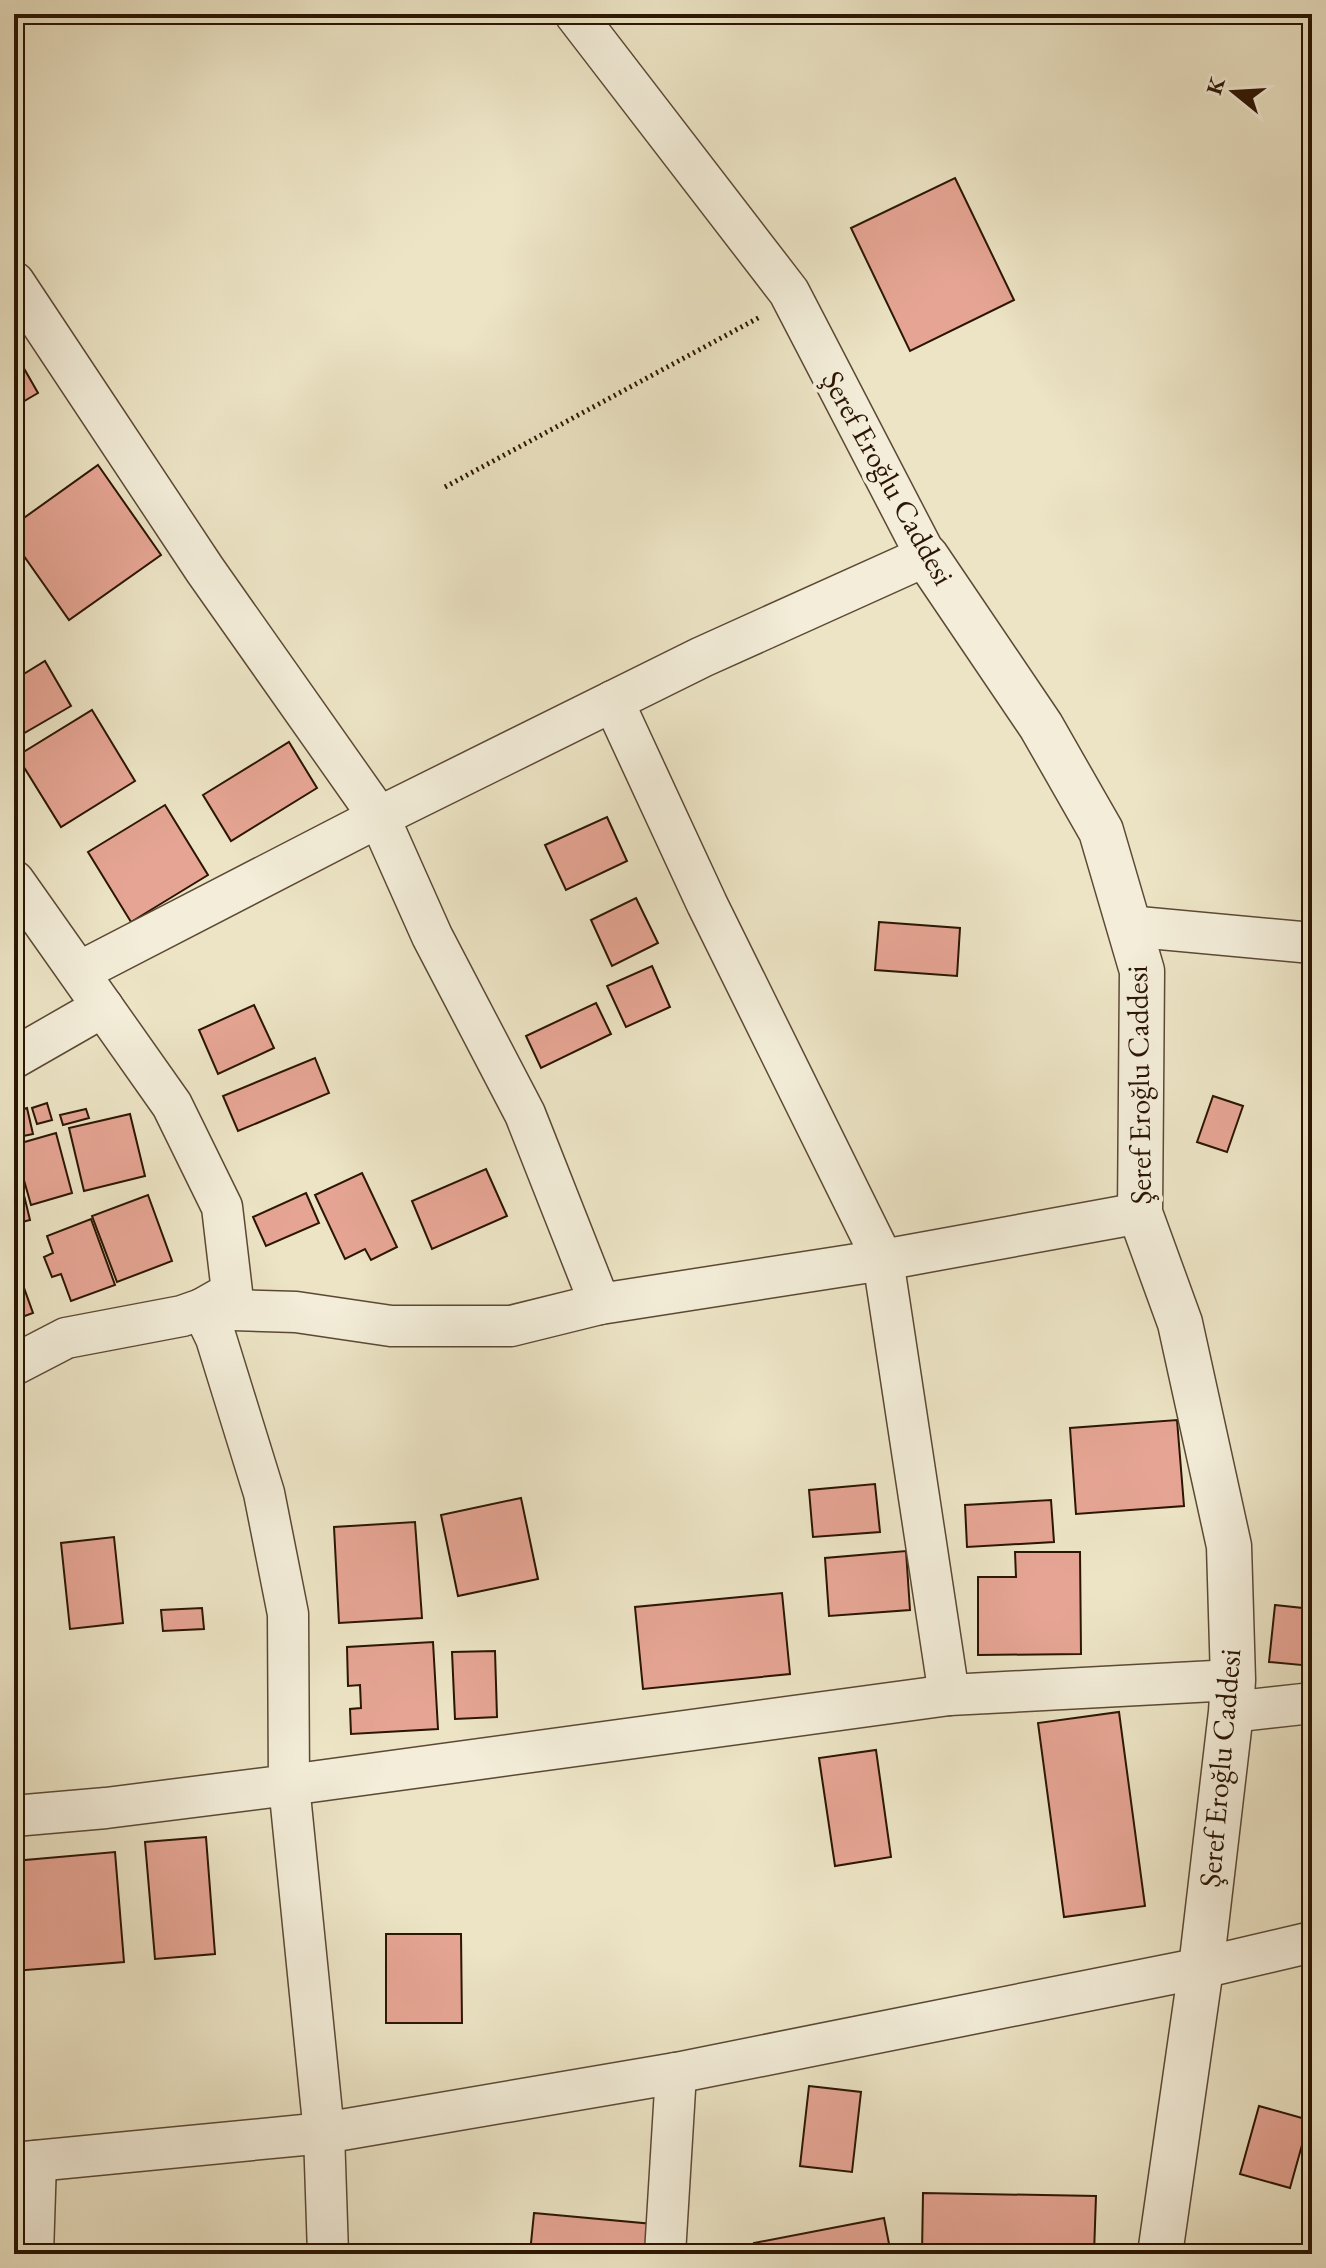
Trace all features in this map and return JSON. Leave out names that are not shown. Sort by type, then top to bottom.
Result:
[{"type":"street","name":"Şeref Eroğlu Caddesi","points":[[575,14],[592,32],[792,300],[926,556],[1041,726],[1101,831],[1142,971],[1140,1213],[1180,1323],[1229,1546],[1232,1696],[1201,1968],[1160,2254]]},
{"type":"street","points":[[14,282],[205,570],[379,817],[432,936],[525,1114],[600,1304]]},
{"type":"street","points":[[79,972],[379,817],[702,657],[926,556]]},
{"type":"street","points":[[613,701],[707,904],[883,1260],[949,1695]]},
{"type":"street","points":[[14,1365],[66,1338],[182,1316],[232,1292],[222,1207],[172,1105],[79,972],[21,905]]},
{"type":"street","points":[[1128,926],[1312,943]]},
{"type":"street","points":[[14,1058],[103,1007]]},
{"type":"street","points":[[202,1309],[296,1312],[391,1326],[511,1326],[600,1304],[883,1260],[1140,1213]]},
{"type":"street","points":[[202,1309],[220,1351],[264,1493],[288,1614],[289,1785],[324,2133],[328,2254]]},
{"type":"street","points":[[14,1816],[289,1785],[949,1695],[1232,1696],[1312,1703]]},
{"type":"street","points":[[33,2254],[25,2162],[324,2133],[676,2073],[1201,1968],[1312,1942]]},
{"type":"street","points":[[665,2254],[676,2073]]},
{"type":"path","points":[[445,487],[792,300]]},
{"type":"building","points":[[955,178],[1014,300],[910,351],[851,228]]},
{"type":"building","points":[[14,351],[38,393],[14,407]]},
{"type":"building","points":[[98,465],[161,555],[69,620],[14,542],[14,525]]},
{"type":"building","points":[[45,661],[71,706],[14,739],[14,680]]},
{"type":"building","points":[[92,710],[135,781],[61,827],[17,756]]},
{"type":"building","points":[[289,742],[317,788],[231,841],[203,795]]},
{"type":"building","points":[[165,805],[208,875],[131,922],[88,852]]},
{"type":"building","points":[[607,817],[627,861],[566,890],[545,845]]},
{"type":"building","points":[[636,898],[658,943],[612,966],[591,920]]},
{"type":"building","points":[[879,922],[960,928],[957,976],[875,970]]},
{"type":"building","points":[[652,966],[670,1007],[626,1027],[607,986]]},
{"type":"building","points":[[596,1003],[611,1034],[541,1068],[526,1036]]},
{"type":"building","points":[[254,1005],[274,1048],[218,1074],[199,1030]]},
{"type":"building","points":[[315,1058],[329,1093],[238,1131],[223,1096]]},
{"type":"building","points":[[1213,1096],[1243,1106],[1227,1152],[1197,1142]]},
{"type":"building","points":[[14,1099],[17,1111],[27,1108],[33,1134],[14,1138]]},
{"type":"building","points":[[47,1103],[52,1120],[37,1124],[32,1108]]},
{"type":"building","points":[[86,1109],[89,1118],[63,1125],[60,1115]]},
{"type":"building","points":[[130,1114],[145,1176],[84,1191],[69,1128]]},
{"type":"building","points":[[56,1133],[72,1193],[31,1205],[14,1145]]},
{"type":"building","points":[[14,1154],[30,1220],[14,1224]]},
{"type":"building","points":[[486,1169],[507,1216],[432,1249],[412,1201]]},
{"type":"building","points":[[362,1173],[397,1247],[371,1260],[365,1249],[345,1259],[315,1195]]},
{"type":"building","points":[[306,1193],[319,1223],[266,1246],[253,1217]]},
{"type":"building","points":[[148,1195],[172,1261],[117,1282],[92,1216]]},
{"type":"building","points":[[91,1219],[115,1285],[71,1301],[61,1274],[52,1277],[44,1257],[53,1253],[47,1236]]},
{"type":"building","points":[[14,1260],[33,1313],[14,1320]]},
{"type":"building","points":[[1177,1420],[1184,1506],[1076,1514],[1070,1428]]},
{"type":"building","points":[[875,1484],[880,1532],[813,1537],[809,1490]]},
{"type":"building","points":[[521,1498],[538,1579],[458,1596],[441,1515]]},
{"type":"building","points":[[1051,1500],[1054,1542],[967,1547],[965,1505]]},
{"type":"building","points":[[415,1522],[422,1618],[339,1623],[334,1527]]},
{"type":"building","points":[[114,1537],[123,1623],[70,1629],[61,1543]]},
{"type":"building","points":[[906,1551],[910,1610],[829,1616],[825,1558]]},
{"type":"building","points":[[1015,1552],[1080,1552],[1081,1654],[978,1655],[978,1577],[1016,1577]]},
{"type":"building","points":[[782,1593],[790,1674],[643,1689],[635,1607]]},
{"type":"building","points":[[1275,1605],[1312,1609],[1312,1666],[1269,1662]]},
{"type":"building","points":[[202,1608],[204,1629],[163,1631],[161,1610]]},
{"type":"building","points":[[433,1642],[438,1729],[351,1734],[350,1709],[361,1708],[360,1685],[348,1686],[347,1647]]},
{"type":"building","points":[[495,1651],[497,1717],[455,1719],[452,1652]]},
{"type":"building","points":[[1119,1712],[1145,1906],[1064,1917],[1038,1723]]},
{"type":"building","points":[[876,1750],[891,1857],[835,1866],[819,1758]]},
{"type":"building","points":[[206,1837],[215,1954],[155,1959],[145,1842]]},
{"type":"building","points":[[115,1852],[124,1962],[14,1971],[14,1861]]},
{"type":"building","points":[[386,1934],[461,1934],[462,2023],[386,2023]]},
{"type":"building","points":[[809,2086],[861,2092],[852,2172],[800,2166]]},
{"type":"building","points":[[1259,2106],[1309,2120],[1290,2188],[1240,2174]]},
{"type":"building","points":[[923,2193],[1096,2196],[1094,2254],[922,2254]]},
{"type":"building","points":[[534,2213],[653,2224],[650,2254],[530,2253]]},
{"type":"building","points":[[884,2218],[891,2254],[756,2254],[754,2243]]},
{"type":"building","points":[[133,2246],[250,2254],[132,2254]]}]
